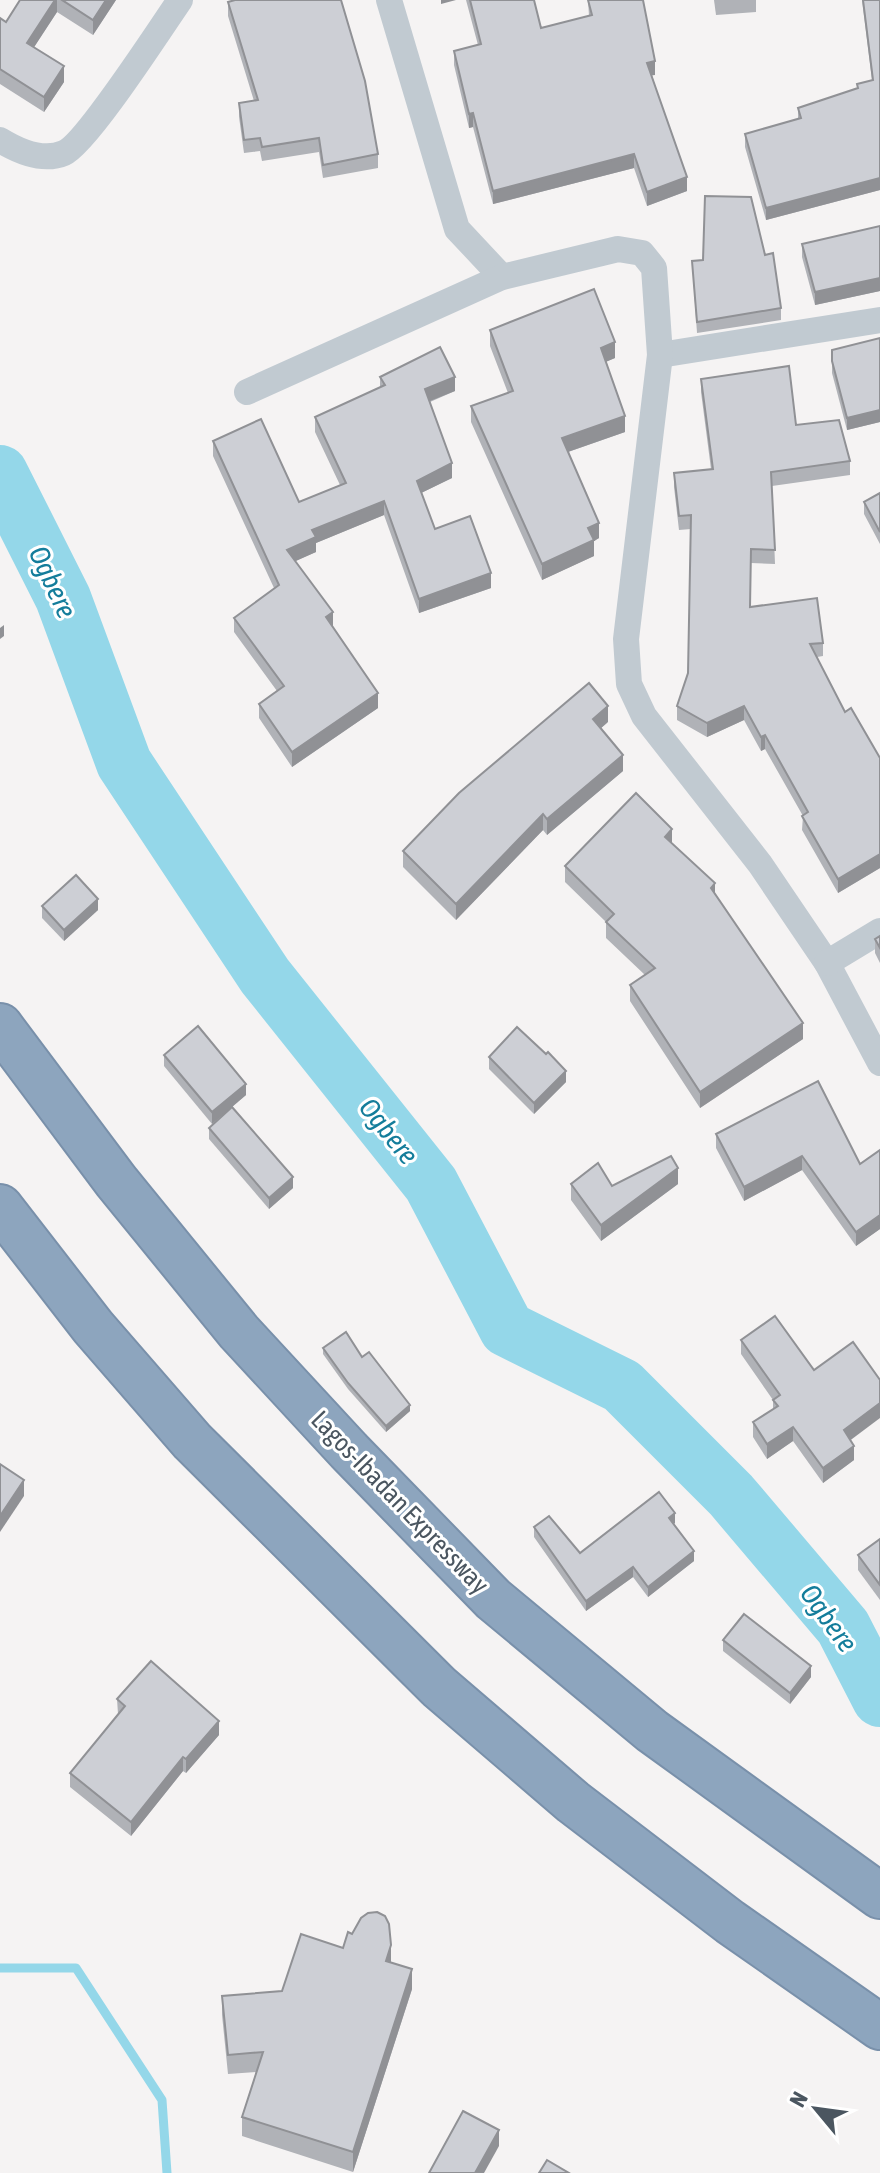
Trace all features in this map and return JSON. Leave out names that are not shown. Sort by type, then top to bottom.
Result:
[{"type":"highway","name":"Lagos-Ibadan Expressway","points":[[0,1026],[116,1181],[239,1332],[493,1599],[652,1731],[880,1896]]},
{"type":"highway","points":[[0,1207],[93,1327],[192,1441],[439,1687],[585,1811],[730,1922],[880,2027]]},
{"type":"street","points":[[0,140],[10,147],[45,158],[67,153],[91,127],[180,0]]},
{"type":"street","points":[[389,0],[457,229],[502,277]]},
{"type":"street","points":[[247,392],[502,277],[618,249],[642,253],[654,268],[660,355],[626,639],[629,684],[644,716],[760,864],[827,963],[880,1063]]},
{"type":"street","points":[[660,355],[880,320]]},
{"type":"street","points":[[827,963],[880,931]]},
{"type":"building","points":[[20,0],[55,0],[27,43],[64,66],[44,97],[0,69],[0,18],[6,22]]},
{"type":"building","points":[[62,0],[106,0],[93,20]]},
{"type":"building","points":[[341,0],[365,81],[378,154],[323,165],[319,138],[262,147],[260,138],[244,140],[239,103],[258,100],[228,2]]},
{"type":"building","points":[[470,0],[534,0],[541,28],[592,15],[588,0],[643,0],[655,61],[647,63],[687,177],[647,192],[634,154],[493,191],[473,113],[469,114],[454,51],[481,44]]},
{"type":"building","points":[[863,0],[880,0],[880,178],[766,208],[745,134],[801,118],[798,108],[873,80]]},
{"type":"building","points":[[705,196],[751,197],[765,255],[773,253],[781,308],[697,322],[692,261],[703,260]]},
{"type":"building","points":[[880,226],[880,278],[815,292],[802,244]]},
{"type":"building","points":[[594,289],[615,342],[601,348],[625,416],[562,438],[599,523],[588,528],[594,540],[542,564],[471,406],[513,391],[490,330]]},
{"type":"building","points":[[880,338],[880,410],[847,418],[832,350]]},
{"type":"building","points":[[440,347],[455,377],[425,389],[452,463],[417,481],[435,529],[470,516],[491,573],[419,599],[384,501],[312,530],[316,537],[287,550],[333,612],[326,617],[378,693],[292,752],[259,704],[284,686],[234,618],[279,585],[213,441],[261,419],[299,502],[346,483],[315,417],[385,385],[380,377]]},
{"type":"building","points":[[789,366],[796,425],[839,420],[850,461],[771,472],[775,550],[751,549],[750,607],[817,598],[823,643],[810,644],[845,712],[851,708],[880,758],[880,854],[838,879],[802,816],[808,812],[765,735],[761,737],[744,706],[707,723],[677,706],[688,673],[691,515],[679,516],[674,473],[713,469],[701,379]]},
{"type":"building","points":[[880,493],[880,532],[864,502]]},
{"type":"building","points":[[589,683],[608,706],[593,719],[623,755],[547,819],[543,814],[456,904],[403,851],[459,793]]},
{"type":"building","points":[[636,793],[672,829],[665,837],[715,883],[711,888],[803,1023],[700,1092],[630,985],[655,968],[606,922],[614,914],[565,866]]},
{"type":"building","points":[[76,875],[98,899],[64,930],[42,906]]},
{"type":"building","points":[[198,1026],[246,1084],[212,1112],[164,1055]]},
{"type":"building","points":[[517,1027],[566,1071],[534,1103],[489,1057]]},
{"type":"building","points":[[818,1081],[860,1164],[880,1150],[880,1215],[856,1232],[802,1156],[744,1187],[716,1134]]},
{"type":"building","points":[[232,1107],[293,1177],[269,1198],[209,1128]]},
{"type":"building","points":[[671,1156],[678,1168],[601,1225],[571,1184],[598,1163],[612,1186]]},
{"type":"building","points":[[775,1316],[814,1370],[853,1342],[880,1380],[880,1403],[844,1430],[854,1446],[823,1468],[793,1427],[767,1444],[753,1422],[778,1406],[773,1400],[780,1395],[741,1340]]},
{"type":"building","points":[[346,1332],[362,1357],[369,1352],[410,1405],[386,1426],[348,1383],[323,1348]]},
{"type":"building","points":[[0,1464],[24,1480],[0,1516]]},
{"type":"building","points":[[659,1492],[675,1513],[669,1518],[694,1551],[648,1587],[633,1567],[586,1601],[534,1527],[549,1516],[580,1553]]},
{"type":"building","points":[[880,1539],[880,1585],[858,1555]]},
{"type":"building","points":[[744,1614],[811,1666],[790,1693],[723,1640]]},
{"type":"building","points":[[151,1661],[219,1721],[186,1759],[183,1757],[131,1822],[70,1773],[125,1706],[117,1699]]},
{"type":"building","points":[[377,1912],[385,1916],[389,1924],[391,1945],[386,1961],[412,1969],[353,2152],[242,2117],[263,2052],[228,2055],[222,1996],[282,1991],[301,1934],[343,1948],[348,1932],[352,1934],[361,1918]]},
{"type":"building","points":[[463,2111],[499,2130],[475,2173],[429,2173]]},
{"type":"building","points":[[547,2160],[569,2173],[539,2173]]},
{"type":"waterway","name":"Ogbere","points":[[0,473],[63,598],[124,763],[265,976],[431,1184],[507,1329],[622,1386],[731,1495],[843,1627],[880,1699]]},
{"type":"waterway","points":[[0,1968],[76,1968],[162,2100],[167,2173]]}]
